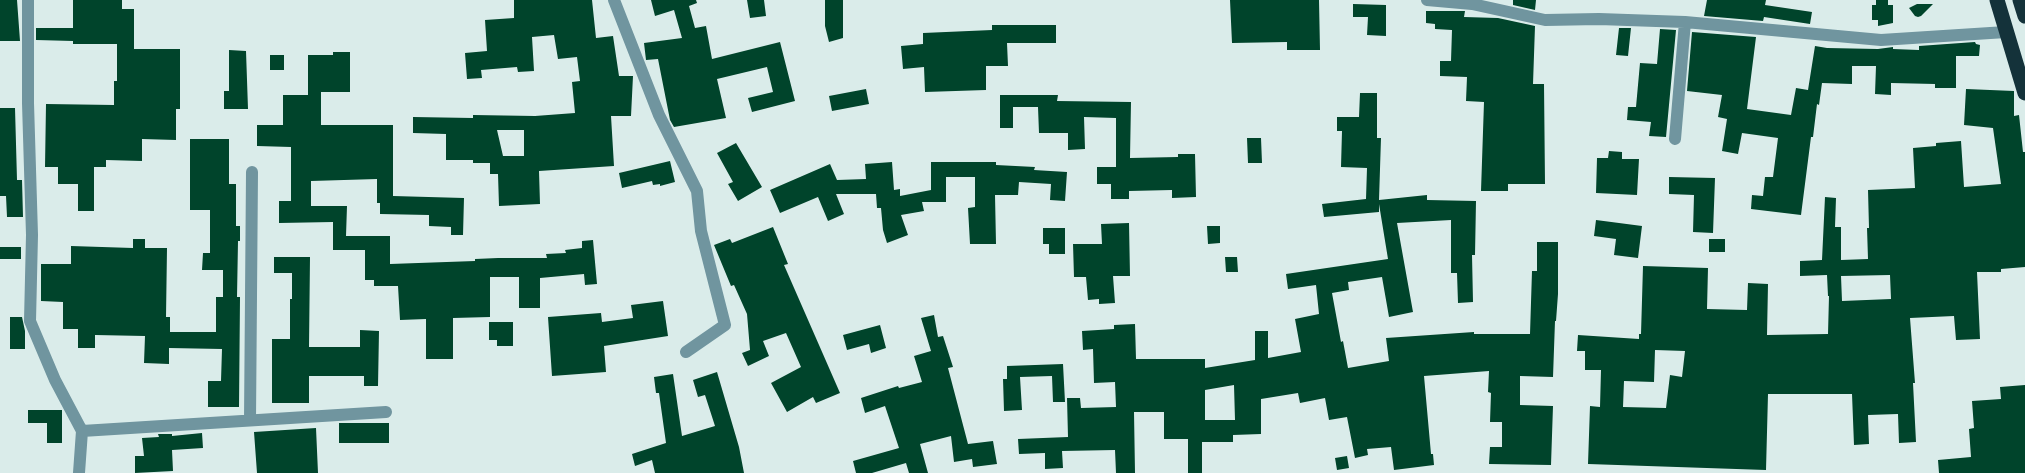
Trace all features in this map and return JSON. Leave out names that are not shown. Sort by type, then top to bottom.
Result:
[{"type":"highway","points":[[1997,0],[2025,93]]},
{"type":"highway","points":[[2020,0],[2025,16]]},
{"type":"street","points":[[28,0],[28,103],[32,235],[30,321],[55,380],[82,431],[79,473]]},
{"type":"street","points":[[614,0],[659,115],[697,190],[701,231],[726,325],[686,352]]},
{"type":"street","points":[[1427,0],[1472,4],[1545,20],[1599,19],[1685,22],[1881,40],[2006,32]]},
{"type":"street","points":[[1675,139],[1685,22]]},
{"type":"street","points":[[250,420],[252,172]]},
{"type":"street","points":[[82,431],[386,412]]},
{"type":"building","points":[[0,0],[17,0],[20,41],[0,41]]},
{"type":"building","points":[[73,0],[122,0],[122,9],[134,9],[134,49],[180,49],[180,109],[176,109],[176,140],[142,139],[142,161],[106,160],[106,167],[94,167],[94,211],[78,211],[78,184],[58,184],[58,167],[45,167],[46,104],[114,105],[114,81],[117,81],[117,44],[73,44],[73,41],[36,40],[36,28],[73,28]]},
{"type":"building","points":[[514,0],[592,0],[596,38],[613,36],[619,76],[633,76],[631,116],[611,116],[614,166],[539,171],[540,204],[499,206],[498,174],[490,174],[490,163],[473,163],[473,160],[446,160],[446,134],[413,133],[413,117],[473,118],[473,115],[535,116],[575,113],[572,82],[580,81],[577,57],[558,59],[554,35],[532,37],[534,71],[518,72],[517,67],[481,70],[482,78],[467,79],[465,53],[487,51],[485,20],[514,18]],"holes":[[[497,130],[524,130],[524,156],[503,156]]]},
{"type":"building","points":[[651,0],[696,0],[697,3],[689,6],[695,28],[706,26],[712,59],[780,42],[795,101],[752,112],[748,98],[773,92],[767,67],[717,79],[726,118],[674,127],[670,120],[658,59],[646,60],[644,43],[682,38],[674,10],[655,16]]},
{"type":"building","points":[[747,0],[764,0],[766,16],[750,18]]},
{"type":"building","points":[[825,0],[843,0],[843,38],[829,42],[825,26]]},
{"type":"building","points":[[1230,0],[1319,0],[1320,50],[1287,50],[1287,42],[1232,43]]},
{"type":"building","points":[[1513,0],[1536,0],[1535,10],[1513,5]]},
{"type":"building","points":[[1707,0],[1766,0],[1765,5],[1812,12],[1810,24],[1764,17],[1763,21],[1704,16]]},
{"type":"building","points":[[1876,0],[1888,0],[1888,5],[1893,5],[1893,23],[1878,26],[1878,20],[1872,20],[1872,5],[1876,5]]},
{"type":"building","points":[[1353,4],[1386,5],[1386,36],[1367,35],[1368,17],[1353,17]]},
{"type":"building","points":[[1917,4],[1933,4],[1918,17],[1909,8]]},
{"type":"building","points":[[1426,11],[1465,11],[1464,17],[1498,18],[1535,26],[1533,84],[1544,84],[1545,184],[1508,184],[1508,191],[1481,191],[1484,102],[1466,101],[1467,77],[1440,76],[1440,61],[1451,61],[1452,30],[1435,29],[1435,24],[1426,23]]},
{"type":"building","points":[[992,25],[1056,25],[1056,43],[1007,43],[1008,66],[986,66],[986,90],[925,92],[924,67],[903,69],[901,46],[923,44],[923,33],[992,30]]},
{"type":"building","points":[[1619,28],[1631,28],[1628,56],[1616,55]]},
{"type":"building","points":[[1660,29],[1676,30],[1666,137],[1649,136],[1651,122],[1627,120],[1628,107],[1636,107],[1640,63],[1657,64]]},
{"type":"building","points":[[1692,32],[1756,37],[1747,109],[1791,115],[1796,88],[1808,90],[1815,46],[1878,49],[1893,47],[1893,49],[1919,50],[1919,46],[1975,42],[1980,45],[1979,56],[1956,56],[1956,88],[1935,88],[1935,84],[1891,83],[1891,95],[1875,94],[1876,66],[1852,66],[1852,84],[1822,83],[1813,137],[1811,137],[1801,215],[1751,209],[1752,195],[1763,196],[1765,177],[1773,177],[1778,138],[1742,133],[1738,154],[1722,151],[1727,119],[1718,117],[1722,95],[1687,91]]},
{"type":"building","points":[[229,50],[246,51],[248,109],[224,109],[224,91],[229,91]]},
{"type":"building","points":[[333,52],[350,52],[350,92],[321,92],[321,125],[393,125],[393,196],[464,198],[463,235],[451,235],[451,227],[429,226],[429,215],[380,214],[380,203],[377,203],[377,179],[311,181],[311,206],[347,206],[346,236],[390,236],[390,264],[475,261],[475,259],[498,258],[547,258],[546,254],[566,253],[565,250],[582,248],[582,241],[593,240],[597,284],[585,285],[584,274],[540,278],[540,308],[519,308],[519,277],[490,277],[490,317],[453,318],[453,359],[426,359],[426,319],[400,320],[398,286],[374,286],[374,280],[365,280],[365,250],[333,250],[333,222],[279,223],[279,201],[291,201],[291,147],[257,146],[257,125],[283,125],[283,95],[308,95],[308,55],[333,55]]},
{"type":"building","points":[[270,55],[284,55],[284,70],[270,70]]},
{"type":"building","points":[[866,89],[869,104],[832,111],[829,96]]},
{"type":"building","points":[[1966,89],[2014,91],[2014,116],[2019,115],[2023,152],[2025,152],[2025,267],[2001,269],[2001,272],[1977,272],[1980,339],[1956,340],[1954,316],[1910,318],[1915,383],[1913,383],[1916,442],[1899,443],[1898,414],[1868,415],[1869,444],[1854,445],[1852,394],[1768,394],[1766,470],[1588,464],[1590,406],[1600,407],[1601,370],[1585,370],[1585,351],[1577,351],[1578,335],[1639,339],[1639,334],[1641,334],[1643,266],[1708,268],[1707,309],[1747,310],[1748,283],[1768,284],[1767,335],[1828,334],[1829,296],[1827,275],[1800,276],[1800,261],[1822,260],[1825,197],[1836,198],[1835,227],[1841,227],[1841,260],[1868,259],[1868,190],[1915,188],[1913,148],[1936,146],[1936,143],[1961,141],[1964,187],[2001,184],[1993,128],[1964,125]],"holes":[[[1890,275],[1891,299],[1842,301],[1841,276]],[[1655,350],[1685,351],[1682,377],[1670,375],[1666,408],[1623,407],[1624,381],[1654,382]]]},
{"type":"building","points":[[1360,93],[1377,93],[1377,138],[1381,138],[1379,200],[1427,195],[1427,200],[1476,201],[1475,255],[1472,255],[1473,302],[1458,303],[1457,273],[1451,273],[1451,220],[1397,223],[1413,312],[1389,317],[1382,277],[1348,282],[1349,290],[1332,293],[1348,368],[1389,361],[1386,338],[1474,332],[1474,334],[1530,334],[1532,271],[1537,271],[1537,242],[1558,242],[1558,294],[1553,377],[1520,376],[1520,405],[1553,406],[1551,465],[1489,464],[1490,447],[1502,447],[1502,422],[1490,422],[1491,393],[1488,392],[1489,371],[1424,376],[1431,454],[1433,454],[1434,465],[1394,470],[1391,447],[1367,449],[1368,455],[1355,458],[1347,417],[1329,420],[1325,398],[1300,403],[1298,393],[1261,399],[1261,434],[1233,435],[1233,442],[1202,442],[1202,473],[1188,473],[1188,439],[1164,439],[1164,412],[1134,412],[1135,473],[1116,473],[1115,450],[1062,451],[1063,468],[1045,469],[1045,453],[1019,454],[1018,439],[1068,437],[1067,398],[1080,398],[1081,408],[1116,407],[1115,382],[1094,383],[1093,349],[1083,350],[1082,331],[1114,329],[1114,325],[1135,324],[1136,359],[1205,359],[1205,368],[1255,360],[1255,331],[1268,331],[1268,358],[1301,352],[1295,319],[1319,314],[1316,285],[1288,289],[1286,274],[1388,259],[1379,204],[1379,212],[1324,217],[1322,204],[1366,199],[1367,168],[1341,167],[1342,131],[1337,131],[1337,117],[1359,117]],"holes":[[[1234,385],[1235,420],[1205,420],[1205,390]]]},
{"type":"building","points":[[1000,95],[1058,95],[1057,101],[1131,102],[1130,158],[1178,157],[1178,154],[1195,154],[1196,197],[1172,198],[1172,190],[1129,191],[1129,199],[1111,199],[1111,184],[1097,184],[1097,167],[1116,167],[1116,118],[1084,117],[1085,149],[1068,150],[1068,133],[1039,133],[1038,107],[1013,107],[1013,128],[1000,128]]},
{"type":"building","points":[[0,108],[15,108],[17,180],[22,180],[23,217],[7,217],[6,196],[0,196]]},
{"type":"building","points":[[1247,138],[1261,138],[1262,163],[1248,163]]},
{"type":"building","points":[[190,139],[229,139],[229,184],[236,184],[236,226],[240,226],[237,297],[240,297],[239,407],[208,407],[208,381],[221,381],[222,349],[169,348],[169,364],[144,363],[145,336],[95,335],[95,348],[78,348],[78,329],[63,329],[63,302],[41,301],[41,264],[71,264],[71,246],[133,248],[133,239],[145,239],[145,248],[167,248],[166,317],[170,317],[170,332],[216,332],[216,297],[223,297],[223,270],[202,270],[203,253],[210,253],[210,210],[190,210]]},
{"type":"building","points":[[736,143],[762,187],[738,201],[728,184],[733,182],[717,153]]},
{"type":"building","points":[[1609,151],[1622,152],[1622,159],[1639,159],[1637,195],[1596,193],[1597,158],[1608,158]]},
{"type":"building","points":[[670,161],[675,182],[660,186],[660,184],[653,185],[652,181],[622,188],[619,173]]},
{"type":"building","points":[[892,162],[894,190],[900,189],[900,196],[931,190],[931,162],[996,162],[996,165],[1035,167],[1034,170],[1067,172],[1065,201],[1050,200],[1051,184],[1019,182],[1018,195],[995,195],[996,244],[970,244],[968,208],[975,207],[975,177],[946,177],[946,202],[922,202],[924,211],[901,215],[908,235],[887,243],[883,230],[881,208],[877,208],[876,194],[836,194],[844,214],[828,221],[818,197],[780,213],[770,190],[830,164],[837,180],[866,179],[865,164]]},
{"type":"building","points":[[1669,177],[1715,178],[1713,233],[1693,232],[1694,195],[1669,194]]},
{"type":"building","points":[[1596,220],[1642,226],[1638,258],[1614,255],[1616,239],[1594,236]]},
{"type":"building","points":[[1129,223],[1130,276],[1113,276],[1115,303],[1099,304],[1099,299],[1088,300],[1086,277],[1074,277],[1073,244],[1102,244],[1101,224]]},
{"type":"building","points":[[1207,226],[1220,226],[1220,243],[1208,244]]},
{"type":"building","points":[[773,227],[788,264],[784,265],[840,393],[816,403],[813,397],[787,412],[771,383],[801,367],[786,333],[763,341],[769,356],[748,366],[742,353],[750,350],[747,314],[734,285],[731,286],[714,245],[730,239],[732,243]]},
{"type":"building","points":[[1043,228],[1065,228],[1065,254],[1049,254],[1049,244],[1043,244]]},
{"type":"building","points":[[1709,239],[1725,239],[1725,252],[1709,252]]},
{"type":"building","points":[[0,247],[21,247],[21,259],[0,259]]},
{"type":"building","points":[[274,257],[310,257],[309,347],[360,347],[360,330],[379,331],[378,386],[364,386],[364,376],[309,376],[309,403],[272,403],[272,339],[290,339],[290,299],[292,299],[292,273],[274,273]]},
{"type":"building","points":[[1225,257],[1237,257],[1238,272],[1226,272]]},
{"type":"building","points":[[663,301],[668,336],[604,346],[606,372],[552,376],[548,317],[601,313],[602,322],[633,318],[631,305]]},
{"type":"building","points":[[934,315],[938,337],[943,336],[953,367],[948,368],[968,444],[993,441],[997,464],[973,467],[972,459],[954,462],[951,436],[920,444],[928,473],[909,473],[906,463],[872,473],[856,473],[853,461],[899,448],[885,406],[865,413],[861,398],[898,386],[899,388],[922,382],[914,356],[931,351],[921,318]]},
{"type":"building","points":[[10,317],[22,317],[25,331],[25,349],[10,349]]},
{"type":"building","points":[[489,322],[513,322],[513,346],[497,346],[497,340],[489,340]]},
{"type":"building","points":[[880,325],[886,348],[871,353],[869,344],[847,350],[843,335]]},
{"type":"building","points":[[1063,364],[1065,402],[1053,402],[1052,376],[1020,377],[1022,410],[1004,411],[1003,379],[1007,379],[1007,366]]},
{"type":"building","points":[[717,372],[739,447],[744,473],[655,473],[652,460],[635,466],[632,454],[666,443],[659,393],[656,393],[654,377],[673,374],[682,436],[715,426],[705,395],[698,397],[693,380]]},
{"type":"building","points":[[2025,385],[2025,473],[1939,473],[1938,460],[1971,457],[1969,429],[1974,428],[1972,401],[2001,399],[2000,387]]},
{"type":"building","points":[[28,410],[62,410],[62,443],[47,443],[47,423],[28,423]]},
{"type":"building","points":[[339,423],[389,423],[389,443],[339,443]]},
{"type":"building","points":[[316,428],[318,473],[257,473],[254,432]]},
{"type":"building","points":[[202,433],[203,448],[172,450],[173,471],[135,473],[135,456],[144,456],[142,438],[159,437],[158,434],[172,434],[172,436]]},
{"type":"building","points":[[1347,456],[1349,468],[1337,470],[1335,458]]}]
